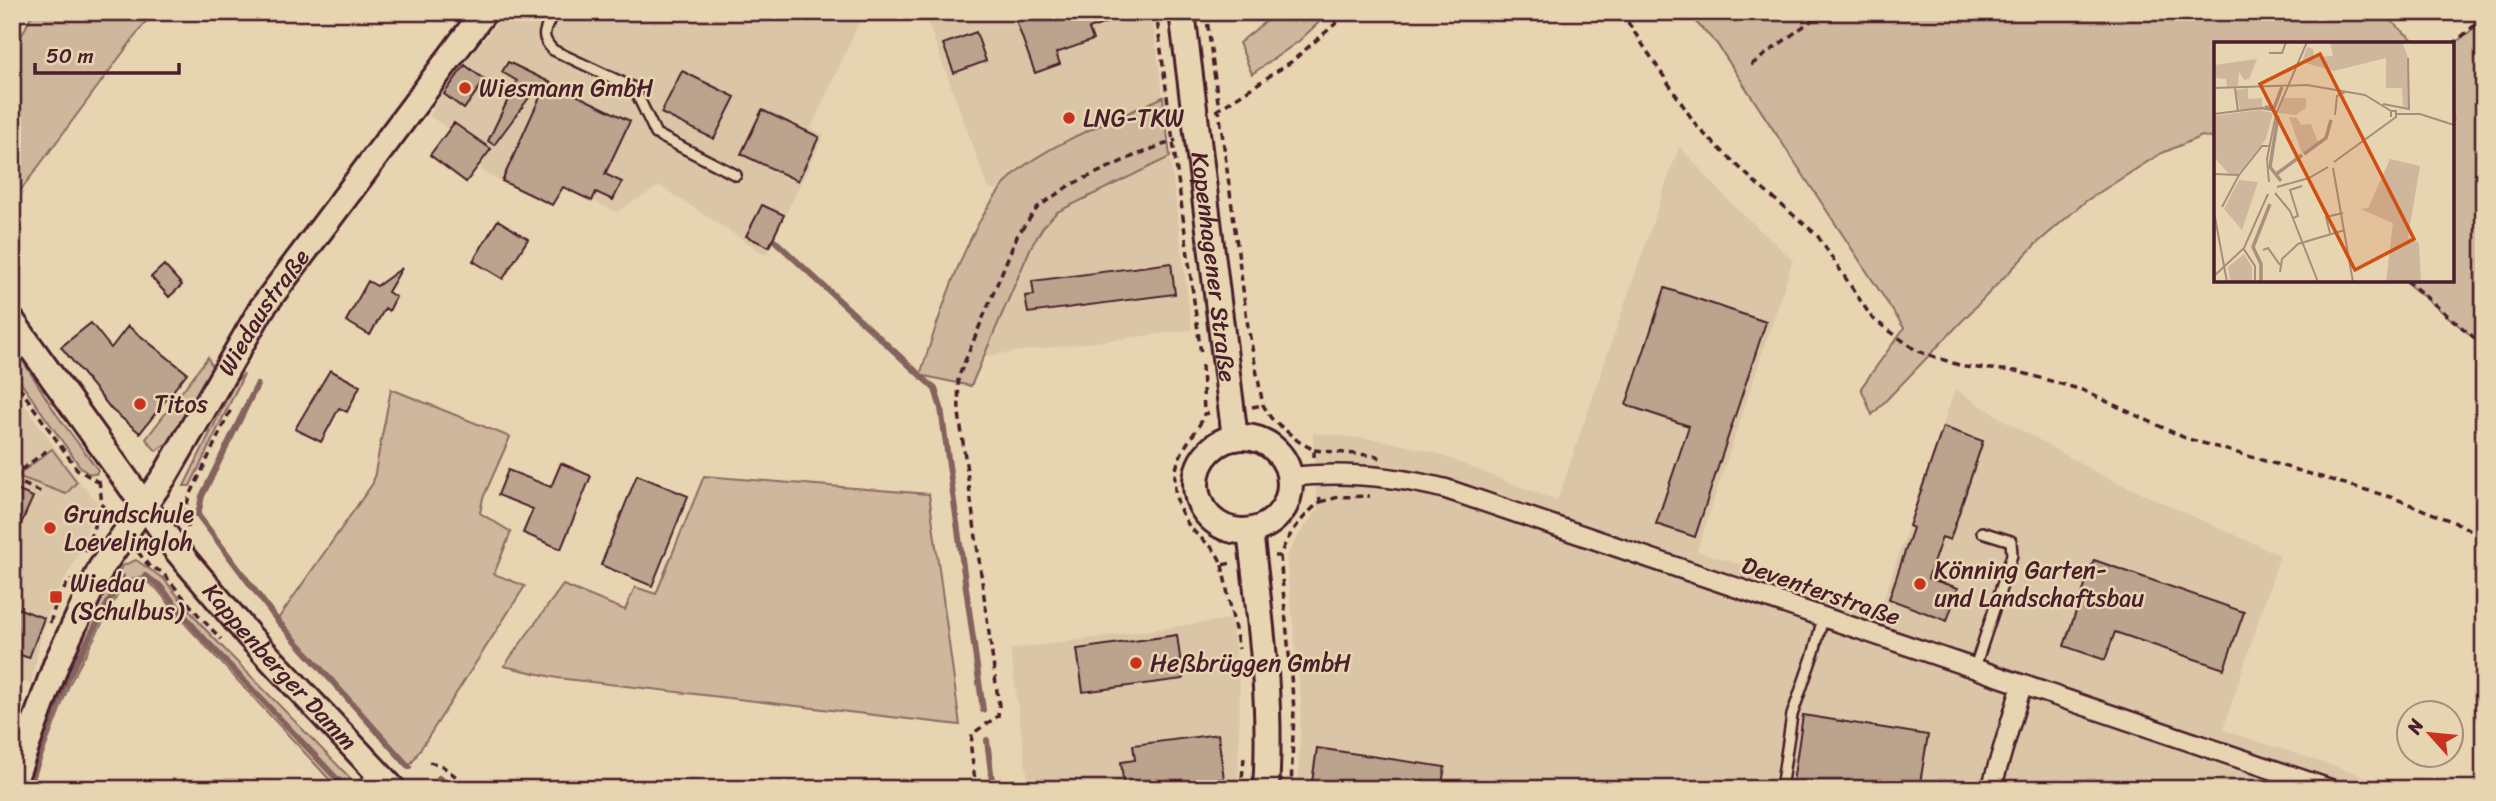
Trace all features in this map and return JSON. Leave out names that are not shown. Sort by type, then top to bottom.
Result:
[{"type":"main road","name":"Wiedaustraße","points":[[12,786],[57,662],[101,568],[166,474],[262,308],[484,12]]},
{"type":"main road","name":"Kopenhagener Straße","points":[[1182,12],[1235,438]]},
{"type":"main road","name":"Kappenberger Damm","points":[[12,321],[175,548],[379,784]]},
{"type":"main road","points":[[1235,438],[1256,439],[1270,445],[1279,453],[1290,477],[1290,493],[1284,508],[1275,519],[1250,531],[1233,530],[1218,524],[1206,513],[1196,484],[1205,456],[1215,447],[1235,438]]},
{"type":"main road","points":[[1250,531],[1267,677],[1269,740],[1266,789]]},
{"type":"street","name":"Deventerstraße","points":[[1290,477],[1316,474],[1385,477],[1446,489],[2330,789]]},
{"type":"street","points":[[1991,789],[2022,685]]},
{"type":"lane","points":[[554,12],[544,33],[545,42],[553,50],[634,88],[656,134],[736,175]]},
{"type":"lane","points":[[1975,670],[2012,555],[2011,541],[1982,532]]},
{"type":"lane","points":[[1781,789],[1792,715],[1823,618]]},
{"type":"path","points":[[1156,12],[1202,366],[1204,414],[1200,427],[1177,463],[1174,479],[1176,500],[1183,517],[1193,531],[1212,546],[1222,565],[1240,651]]},
{"type":"path","points":[[1206,12],[1248,327],[1263,405],[1270,418],[1298,441],[1314,450],[1320,502],[1310,510],[1284,545],[1280,556],[1294,709],[1291,789]]},
{"type":"path","points":[[976,789],[972,734],[998,716],[999,706],[959,413],[958,379],[1017,236],[1038,207],[1070,185],[1136,155],[1173,142],[1196,128],[1219,109],[1291,62],[1349,12]]},
{"type":"path","points":[[1621,12],[1698,128],[1816,235],[1872,318],[1917,351],[1965,367],[2016,371],[2082,390],[2185,438],[2394,498],[2461,525],[2484,538]]},
{"type":"path","points":[[1751,65],[1823,12]]},
{"type":"path","points":[[2454,43],[2484,17]]},
{"type":"path","points":[[2408,282],[2484,346]]},
{"type":"path","points":[[12,377],[77,469],[98,482]]},
{"type":"path","points":[[175,548],[188,527],[188,500],[234,401]]},
{"type":"path","points":[[1204,414],[1263,405]]},
{"type":"path","points":[[43,493],[12,478],[50,448]]},
{"type":"path","points":[[1222,565],[1280,556]]},
{"type":"path","points":[[1241,789],[1244,756]]},
{"type":"path","points":[[429,762],[441,765],[472,789]]},
{"type":"shaded area","points":[[33,12],[153,12],[12,202],[12,56]]},
{"type":"shaded area","points":[[506,12],[864,12],[811,128],[824,135],[766,255],[660,186],[616,212],[563,187],[552,205],[483,172],[470,145],[430,116],[440,95]]},
{"type":"shaded area","points":[[924,12],[1152,12],[1163,97],[1057,147],[1023,167],[999,191],[988,188]]},
{"type":"shaded area","points":[[1277,12],[1330,12],[1299,41],[1252,74],[1239,43]]},
{"type":"shaded area","points":[[1686,12],[2380,12],[2416,42],[2214,42],[2214,139],[2202,136],[2160,154],[2086,201],[2035,245],[1872,415],[1861,388],[1904,328],[1717,44]]},
{"type":"shaded area","points":[[2484,21],[2484,346],[2405,282],[2454,282],[2454,44]]},
{"type":"shaded area","points":[[1163,97],[1170,157],[1057,212],[1043,227],[1031,247],[971,386],[920,375],[960,262],[989,206],[1005,183],[1024,166],[1056,146]]},
{"type":"shaded area","points":[[1679,146],[1734,206],[1793,260],[1697,551],[1881,607],[1955,389],[2103,476],[2280,555],[2223,730],[2404,789],[1298,789],[1301,701],[1286,557],[1317,510],[1313,433],[1382,440],[1433,452],[1557,501]]},
{"type":"shaded area","points":[[1170,157],[1192,330],[984,356],[1031,247],[1043,227],[1057,213]]},
{"type":"shaded area","points":[[12,349],[16,350],[57,415],[98,470],[96,474],[87,473],[79,465],[12,370]]},
{"type":"shaded area","points":[[208,357],[213,370],[174,438],[156,451],[146,439]]},
{"type":"shaded area","points":[[244,374],[190,486],[184,486],[235,382]]},
{"type":"shaded area","name":"Grundschule Loevelingloh","points":[[12,387],[81,484],[97,502],[79,553],[53,601],[41,635],[31,685],[12,676]]},
{"type":"shaded area","points":[[391,389],[510,437],[483,498],[480,513],[511,532],[494,574],[525,586],[409,767],[278,619],[373,483]]},
{"type":"shaded area","points":[[52,449],[77,482],[66,494],[17,476]]},
{"type":"shaded area","points":[[704,476],[929,494],[960,725],[557,678],[504,666],[563,585],[625,610],[635,587],[656,594]]},
{"type":"shaded area","points":[[136,560],[164,579],[204,628],[353,781],[350,789],[331,789],[330,780],[188,627],[157,589],[140,577],[130,580],[118,594],[70,683],[30,789],[22,786],[73,652],[114,576],[124,565]]},
{"type":"shaded area","points":[[1231,619],[1240,689],[1238,789],[1029,789],[1010,649]]},
{"type":"building","points":[[1013,12],[1130,14],[1089,29],[1093,40],[1056,53],[1060,64],[1035,73]]},
{"type":"building","points":[[976,32],[986,61],[954,73],[943,44]]},
{"type":"building","points":[[508,62],[630,121],[605,174],[622,182],[613,200],[596,192],[592,201],[563,187],[552,205],[502,181],[541,95],[534,91],[494,145],[488,141],[517,81],[502,72]]},
{"type":"building","points":[[465,65],[485,80],[464,109],[444,94]]},
{"type":"building","points":[[682,71],[735,97],[714,139],[661,113]]},
{"type":"building","points":[[762,110],[819,137],[798,181],[741,154]]},
{"type":"building","points":[[454,123],[491,149],[466,182],[430,155]]},
{"type":"building","points":[[762,205],[784,215],[769,247],[746,236]]},
{"type":"building","points":[[498,220],[528,239],[503,279],[473,261]]},
{"type":"building","points":[[1171,263],[1175,294],[1028,313],[1025,296],[1034,295],[1032,281]]},
{"type":"building","points":[[164,265],[182,285],[169,297],[151,277]]},
{"type":"building","points":[[402,268],[388,292],[396,297],[389,311],[385,308],[370,335],[346,321],[368,281],[377,286]]},
{"type":"building","points":[[1665,288],[1766,322],[1695,537],[1656,524],[1689,426],[1626,405]]},
{"type":"building","points":[[91,323],[111,348],[128,326],[187,373],[140,433],[112,410],[61,347]]},
{"type":"building","points":[[330,370],[360,386],[347,412],[339,408],[321,442],[295,429]]},
{"type":"building","points":[[1943,427],[1983,441],[1950,540],[1942,537],[1928,578],[1958,588],[1947,621],[1889,599],[1913,528],[1909,526]]},
{"type":"building","points":[[561,463],[591,476],[561,549],[523,533],[533,509],[498,495],[508,470],[551,487]]},
{"type":"building","points":[[637,475],[688,496],[652,586],[601,565]]},
{"type":"building","points":[[12,488],[33,497],[12,544]]},
{"type":"building","points":[[2094,560],[2244,612],[2224,669],[2115,632],[2105,660],[2064,646]]},
{"type":"building","points":[[12,606],[44,618],[29,658],[12,652]]},
{"type":"building","name":"Heßbrüggen GmbH","points":[[1177,635],[1183,679],[1083,692],[1077,649]]},
{"type":"building","points":[[1803,715],[1928,735],[1919,789],[1792,789]]},
{"type":"building","points":[[1218,734],[1224,779],[1150,789],[1124,789],[1121,762],[1135,760],[1133,745]]},
{"type":"building","points":[[1317,748],[1445,767],[1441,789],[1311,789]]},
{"type":"waterway","points":[[774,240],[935,389],[941,408],[983,710]]},
{"type":"waterway","points":[[257,385],[202,496],[198,515],[277,620],[409,767]]},
{"type":"waterway","points":[[145,576],[159,585],[197,631],[339,781],[338,789]]},
{"type":"waterway","points":[[44,789],[30,780],[67,679],[122,577]]},
{"type":"waterway","points":[[987,740],[993,789]]},
{"type":"waterway","points":[[439,778],[452,789]]},
{"type":"place","name":"Wiesmann GmbH","points":[[465,88]]},
{"type":"place","name":"LNG-TKW","points":[[1069,118]]},
{"type":"place","name":"Titos","points":[[140,404]]},
{"type":"place","name":"Grundschule Loevelingloh","points":[[50,528]]},
{"type":"place","name":"Könning Garten- und Landschaftsbau","points":[[1920,584]]},
{"type":"place","name":"Wiedau (Schulbus)","points":[[56,597]]},
{"type":"place","name":"Heßbrüggen GmbH","points":[[1136,663]]}]
